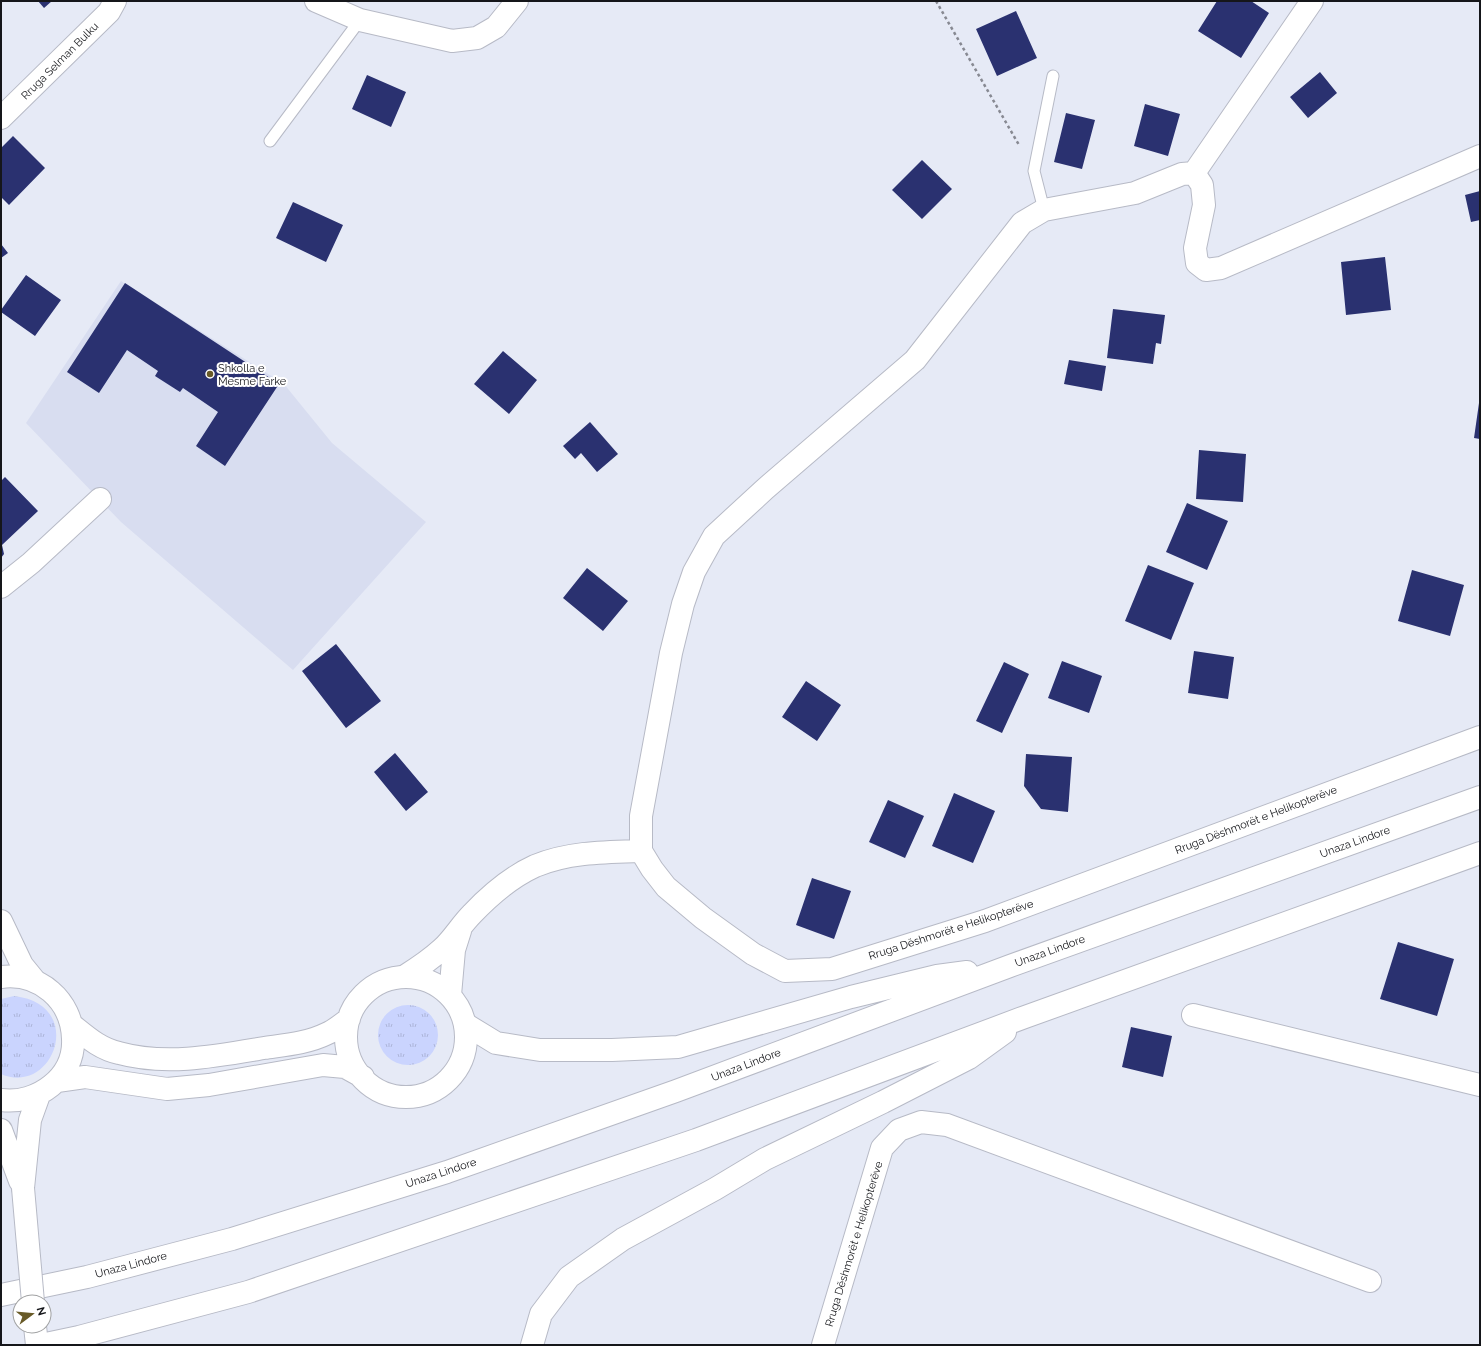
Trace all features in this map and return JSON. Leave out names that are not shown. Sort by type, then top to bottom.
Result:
[{"type":"main road","name":"Rruga Selman Bulku","points":[[1,118],[109,12],[116,1]]},
{"type":"main road","points":[[316,1],[360,20],[452,41],[477,38],[496,27],[517,1]]},
{"type":"main road","points":[[1194,173],[1312,1]]},
{"type":"main road","points":[[1194,173],[1202,185],[1204,205],[1195,248],[1197,263],[1206,270],[1220,268],[1480,156]]},
{"type":"main road","points":[[405,976],[443,948],[462,925],[488,898],[508,883],[536,866],[575,855],[641,851],[641,816],[672,646],[683,604],[694,572],[714,536],[771,484],[915,360],[1022,223],[1044,210],[1135,193],[1182,174],[1194,173]]},
{"type":"main road","points":[[1,587],[31,563],[100,499]]},
{"type":"main road","name":"Rruga Dëshmorët e Helikopterëve","points":[[641,851],[652,869],[666,887],[703,918],[753,954],[785,971],[832,968],[985,921],[1480,737]]},
{"type":"main road","name":"Unaza Lindore","points":[[1,1295],[87,1277],[232,1239],[447,1172],[684,1088],[1010,966],[1480,797]]},
{"type":"main road","points":[[41,1345],[79,1337],[248,1292],[696,1140],[1025,1017],[1480,853]]},
{"type":"main road","points":[[1,921],[22,965],[35,981]]},
{"type":"main road","points":[[450,995],[454,950],[462,925]]},
{"type":"main road","points":[[465,1024],[496,1043],[540,1050],[612,1050],[678,1046],[851,997],[930,978],[1010,966]]},
{"type":"main road","points":[[57,1081],[86,1077],[167,1089],[209,1085],[322,1065],[345,1067],[362,1077],[375,1088],[387,1093],[400,1096],[414,1096],[430,1092],[444,1084],[455,1071],[463,1056],[466,1040],[465,1024],[459,1008],[450,995],[437,985],[427,980],[405,976],[390,979],[375,985],[365,993],[357,1002],[349,1019],[346,1038],[348,1050],[354,1066],[362,1077]]},
{"type":"main road","points":[[1,977],[22,977],[35,981],[52,991],[64,1007],[72,1025],[74,1040],[66,1069],[57,1081],[39,1095],[19,1101],[1,1100]]},
{"type":"main road","points":[[1192,1015],[1480,1085]]},
{"type":"main road","points":[[532,1345],[541,1314],[570,1277],[623,1239],[765,1159],[883,1102],[969,1058],[1025,1017]]},
{"type":"main road","points":[[72,1025],[96,1045],[118,1053],[151,1058],[191,1058],[281,1046],[317,1038],[328,1034],[349,1019]]},
{"type":"main road","points":[[32,1294],[22,1188],[30,1120],[39,1095]]},
{"type":"main road","name":"Rruga Dëshmorët e Helikopterëve","points":[[824,1344],[882,1148],[899,1130],[921,1122],[947,1125],[1370,1281]]},
{"type":"main road","points":[[1,1130],[22,1188]]},
{"type":"main road","points":[[36,1334],[37,1345]]},
{"type":"lane","points":[[270,141],[360,20]]},
{"type":"lane","points":[[1044,210],[1034,171],[1053,76]]},
{"type":"path","points":[[936,1],[1034,171]]},
{"type":"shaded area","points":[[121,281],[284,384],[332,443],[426,522],[293,670],[121,522],[26,423]]},
{"type":"green space","points":[[14,996],[37,1003],[50,1015],[56,1030],[55,1047],[48,1062],[36,1073],[20,1078],[1,1074],[1,999]]},
{"type":"green space","points":[[402,1005],[414,1005],[425,1010],[433,1018],[438,1029],[436,1047],[425,1060],[414,1065],[402,1065],[391,1060],[383,1052],[378,1041],[378,1029],[383,1018],[391,1010]]},
{"type":"building","points":[[38,1],[52,1],[44,8]]},
{"type":"building","points":[[1217,1],[1251,1],[1269,13],[1241,58],[1198,31]]},
{"type":"building","points":[[1016,11],[1037,58],[997,76],[976,29]]},
{"type":"building","points":[[1320,72],[1337,93],[1308,118],[1290,97]]},
{"type":"building","points":[[367,75],[406,92],[391,127],[352,109]]},
{"type":"building","points":[[1145,104],[1180,114],[1168,156],[1134,146]]},
{"type":"building","points":[[1066,113],[1095,120],[1082,169],[1054,162]]},
{"type":"building","points":[[13,136],[45,168],[9,205],[1,197],[1,148]]},
{"type":"building","points":[[922,160],[952,189],[922,219],[892,190]]},
{"type":"building","points":[[1480,191],[1480,220],[1471,222],[1465,195]]},
{"type":"building","points":[[293,202],[343,225],[326,262],[276,238]]},
{"type":"building","points":[[1,244],[8,253],[1,258]]},
{"type":"building","points":[[1385,257],[1391,310],[1346,315],[1341,262]]},
{"type":"building","points":[[26,275],[61,300],[35,336],[1,312]]},
{"type":"building","name":"Shkolla e Mesme Farke","points":[[125,283],[279,384],[225,466],[196,446],[218,412],[183,388],[180,392],[155,376],[158,371],[127,350],[99,393],[67,372]]},
{"type":"building","points":[[1113,309],[1165,315],[1161,344],[1156,343],[1153,364],[1107,358]]},
{"type":"building","points":[[503,351],[537,380],[509,414],[474,384]]},
{"type":"building","points":[[1069,360],[1106,366],[1102,391],[1064,384]]},
{"type":"building","points":[[1480,403],[1480,439],[1474,438]]},
{"type":"building","points":[[590,422],[618,454],[597,472],[581,453],[575,459],[563,446]]},
{"type":"building","points":[[1199,450],[1246,454],[1243,502],[1196,499]]},
{"type":"building","points":[[5,477],[38,511],[2,545],[4,554],[1,558],[1,481]]},
{"type":"building","points":[[1187,503],[1228,521],[1207,570],[1166,552]]},
{"type":"building","points":[[1148,565],[1194,583],[1171,640],[1125,621]]},
{"type":"building","points":[[587,568],[628,601],[603,631],[563,598]]},
{"type":"building","points":[[1412,570],[1464,585],[1450,636],[1398,621]]},
{"type":"building","points":[[336,644],[381,701],[346,728],[302,671]]},
{"type":"building","points":[[1194,651],[1234,657],[1228,699],[1188,693]]},
{"type":"building","points":[[1062,661],[1102,676],[1089,713],[1048,698]]},
{"type":"building","points":[[1004,662],[1029,674],[1002,733],[976,721]]},
{"type":"building","points":[[806,681],[841,705],[817,741],[782,717]]},
{"type":"building","points":[[395,753],[428,792],[406,811],[374,772]]},
{"type":"building","points":[[1026,754],[1072,757],[1068,812],[1041,809],[1024,786]]},
{"type":"building","points":[[954,793],[995,811],[973,863],[932,846]]},
{"type":"building","points":[[888,800],[924,816],[905,858],[869,842]]},
{"type":"building","points":[[812,878],[851,891],[834,939],[796,925]]},
{"type":"building","points":[[1398,942],[1454,959],[1437,1016],[1380,999]]},
{"type":"building","points":[[1131,1027],[1172,1036],[1163,1077],[1122,1067]]},
{"type":"place","name":"Shkolla e Mesme Farke","points":[[210,374]]}]
